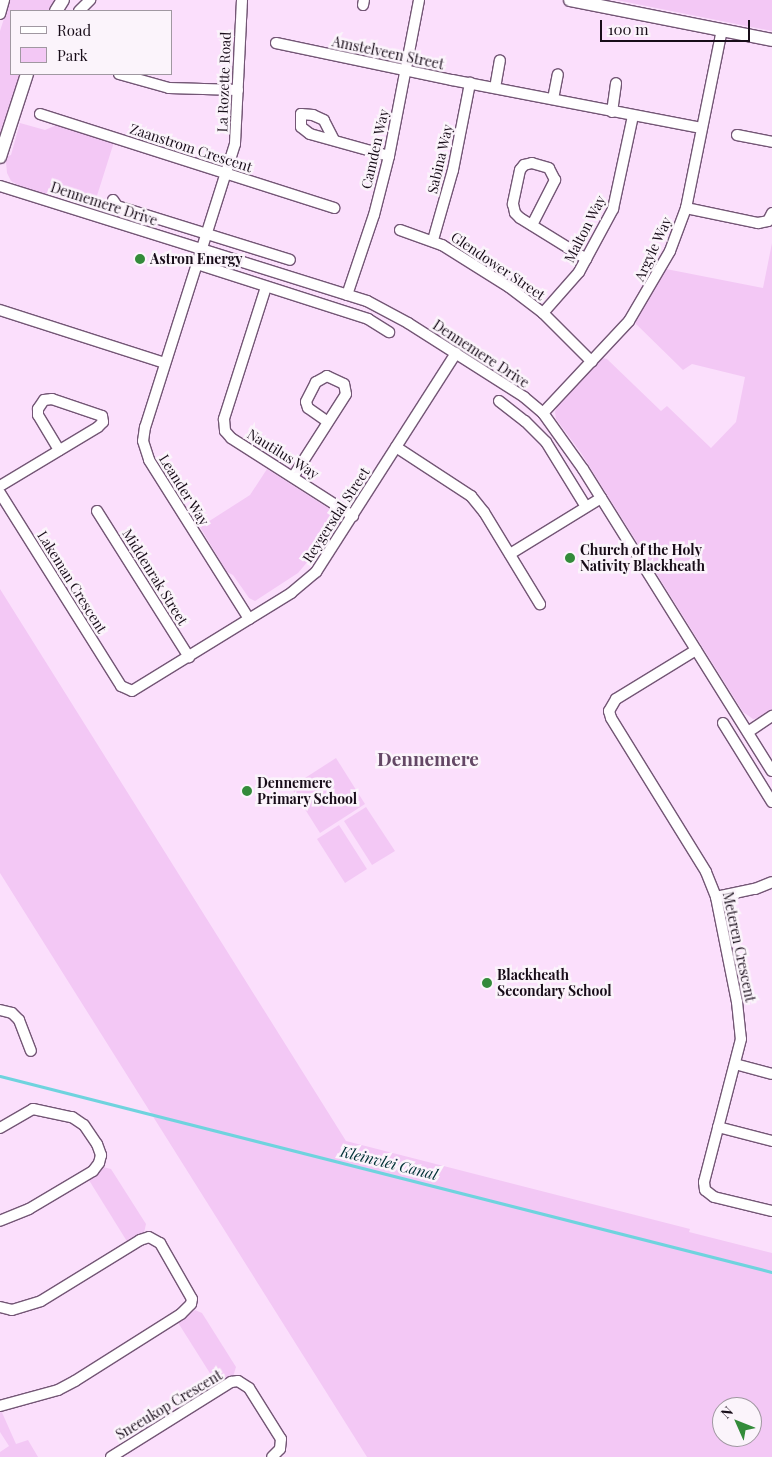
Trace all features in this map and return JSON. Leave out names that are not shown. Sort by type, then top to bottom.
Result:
[{"type":"street","points":[[0,14],[4,0]]},
{"type":"street","points":[[80,10],[90,0]]},
{"type":"street","name":"La Rozette Road","points":[[202,249],[235,144],[242,0]]},
{"type":"street","points":[[570,0],[772,40]]},
{"type":"street","name":"Camden Way","points":[[347,296],[374,215],[389,156],[419,3]]},
{"type":"street","name":"Argyle Way","points":[[543,413],[592,362],[639,307],[670,251],[686,208],[722,30]]},
{"type":"street","name":"Amstelveen Street","points":[[276,43],[470,84],[701,128]]},
{"type":"street","points":[[495,88],[500,60]]},
{"type":"street","points":[[553,99],[558,74]]},
{"type":"street","points":[[0,157],[27,75]]},
{"type":"street","points":[[123,75],[169,88],[238,90]]},
{"type":"street","points":[[612,112],[616,83]]},
{"type":"street","name":"Sabina Way","points":[[432,240],[454,170],[470,84]]},
{"type":"street","name":"Zaanstrom Crescent","points":[[40,114],[334,208]]},
{"type":"street","name":"Malton Way","points":[[543,313],[574,280],[617,199],[634,116]]},
{"type":"street","points":[[737,135],[772,142]]},
{"type":"street","points":[[334,140],[389,156]]},
{"type":"street","points":[[532,225],[555,180],[549,168],[532,163],[522,167],[513,204],[517,215],[532,225],[586,258]]},
{"type":"street","name":"Dennemere Drive","points":[[0,186],[367,301],[391,313],[509,387],[543,413],[559,433],[772,771]]},
{"type":"street","points":[[113,200],[117,206],[290,260]]},
{"type":"street","points":[[686,208],[758,223],[768,221],[772,213]]},
{"type":"street","name":"Glendower Street","points":[[400,230],[432,240],[510,288],[543,313],[592,362]]},
{"type":"street","name":"Leander Way","points":[[202,249],[144,434],[146,454],[249,619]]},
{"type":"street","points":[[197,264],[368,319],[389,332]]},
{"type":"street","name":"Nautilus Way","points":[[266,287],[224,427],[231,438],[353,516]]},
{"type":"street","points":[[0,310],[166,363]]},
{"type":"street","name":"Reygersdal Street","points":[[121,686],[129,691],[134,690],[308,580],[328,555],[456,353]]},
{"type":"street","points":[[293,477],[328,422],[346,392],[342,382],[328,376],[316,382],[306,402],[310,410],[328,422]]},
{"type":"street","points":[[0,486],[101,425],[104,420],[102,416],[52,399],[44,400],[38,409],[38,415],[59,450]]},
{"type":"street","points":[[500,401],[520,416],[546,442],[586,507]]},
{"type":"street","points":[[396,447],[471,496],[510,554],[540,604]]},
{"type":"street","name":"Lakeman Crescent","points":[[0,493],[121,686]]},
{"type":"street","points":[[510,554],[601,498]]},
{"type":"street","name":"Middenrak Street","points":[[97,511],[189,657]]},
{"type":"street","name":"Meteren Crescent","points":[[696,650],[616,699],[610,705],[609,712],[701,864],[716,897],[741,1022],[741,1039],[704,1182],[705,1190],[714,1197],[772,1211]]},
{"type":"street","points":[[748,732],[772,716]]},
{"type":"street","points":[[723,723],[772,802]]},
{"type":"street","points":[[716,897],[755,889],[772,882]]},
{"type":"street","points":[[0,1010],[12,1013],[19,1020],[31,1051]]},
{"type":"street","points":[[734,1064],[772,1074]]},
{"type":"street","points":[[0,1128],[33,1109],[72,1117],[84,1125],[97,1144],[101,1155],[99,1164],[93,1171],[19,1215],[0,1221]]},
{"type":"street","points":[[718,1127],[772,1141]]},
{"type":"street","points":[[0,1307],[12,1310],[41,1301],[140,1240],[149,1237],[160,1243],[192,1299],[192,1304],[181,1314],[75,1381],[58,1390],[0,1406]]},
{"type":"street","name":"Sneeukop Crescent","points":[[111,1457],[231,1382],[238,1381],[249,1388],[281,1439],[280,1449],[272,1457]]},
{"type":"green space","points":[[10,0],[56,0],[49,10],[10,10],[10,75],[20,75],[0,139],[0,31]]},
{"type":"green space","points":[[616,0],[772,0],[772,31]]},
{"type":"green space","points":[[20,123],[45,130],[59,124],[114,142],[95,202],[91,205],[54,192],[44,194],[11,181],[7,173],[6,162],[7,156],[11,155]]},
{"type":"green space","points":[[772,243],[772,711],[760,718],[753,719],[743,712],[581,453],[556,419],[555,412],[558,404],[603,358],[607,359],[661,411],[667,406],[711,448],[736,422],[745,377],[692,364],[683,370],[635,323],[666,269],[763,288]]},
{"type":"green space","points":[[267,469],[339,515],[341,521],[321,552],[314,554],[298,573],[255,601],[249,598],[233,575],[227,572],[200,527],[250,495]]},
{"type":"green space","points":[[0,589],[346,1141],[690,1229],[689,1232],[772,1253],[772,1457],[367,1457],[0,873]]},
{"type":"green space","points":[[336,758],[365,804],[320,833],[291,787]]},
{"type":"green space","points":[[366,807],[395,851],[372,865],[344,821]]},
{"type":"green space","points":[[339,825],[367,869],[345,883],[317,839]]},
{"type":"green space","points":[[103,1167],[111,1169],[146,1224],[144,1233],[128,1243],[87,1177]]},
{"type":"green space","points":[[195,1310],[202,1313],[236,1367],[233,1377],[218,1386],[177,1321]]},
{"type":"green space","points":[[0,1408],[16,1444],[28,1440],[38,1457],[0,1457],[0,1452],[9,1446],[0,1432]]},
{"type":"waterway","name":"Kleinvlei Canal","points":[[0,1076],[772,1272]]},
{"type":"place","name":"Astron Energy","points":[[140,259]]},
{"type":"place","name":"Church of the Holy Nativity Blackheath","points":[[570,558]]},
{"type":"place","name":"Dennemere Primary School","points":[[247,791]]},
{"type":"place","name":"Blackheath Secondary School","points":[[487,983]]},
{"type":"district","name":"Dennemere","points":[[428,759]]}]
